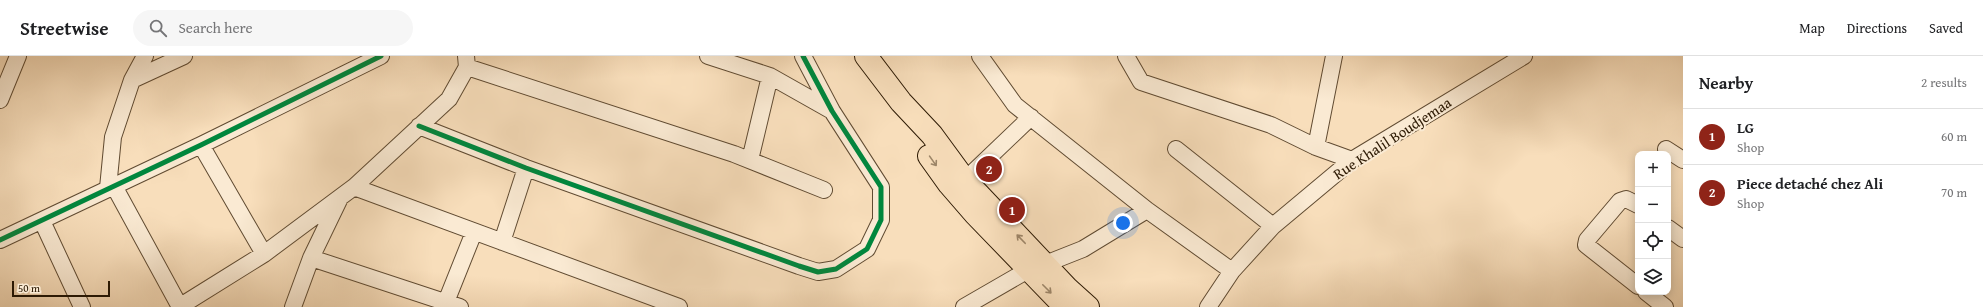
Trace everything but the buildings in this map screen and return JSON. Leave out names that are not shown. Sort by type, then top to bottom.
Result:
[{"type":"main road","points":[[866,56],[901,102],[932,135],[965,180],[1037,267],[1065,307]]},
{"type":"main road","points":[[901,102],[921,143],[949,184],[975,214],[1037,267],[1088,307]]},
{"type":"street","points":[[145,56],[132,80],[113,137],[111,187],[179,307],[195,303],[354,187],[449,99],[467,61],[750,160],[824,190]]},
{"type":"street","points":[[132,80],[184,56]]},
{"type":"street","points":[[0,240],[201,145],[382,56]]},
{"type":"street","points":[[708,56],[770,76],[832,111]]},
{"type":"street","points":[[419,126],[526,168],[799,266],[818,272],[836,269],[867,249],[881,220],[881,187],[832,111],[803,56]]},
{"type":"street","points":[[980,56],[1015,105],[1031,116],[1147,210],[1232,271]]},
{"type":"street","points":[[1126,56],[1141,82],[1271,125],[1316,147],[1352,160]]},
{"type":"street","points":[[1316,147],[1334,56]]},
{"type":"street","name":"Rue Khalil Boudjemaa","points":[[1208,307],[1232,271],[1273,226],[1352,160],[1524,56]]},
{"type":"street","points":[[0,100],[10,64]]},
{"type":"street","points":[[750,160],[770,76]]},
{"type":"street","points":[[965,180],[1031,116]]},
{"type":"street","points":[[201,145],[264,254]]},
{"type":"street","points":[[1666,148],[1683,160]]},
{"type":"street","points":[[1176,149],[1273,226]]},
{"type":"street","points":[[502,242],[526,168]]},
{"type":"street","points":[[354,187],[679,307]]},
{"type":"street","points":[[293,307],[312,258],[339,199]]},
{"type":"street","points":[[1635,204],[1626,199],[1620,201],[1587,240],[1586,246],[1635,284]]},
{"type":"street","points":[[964,307],[1037,267],[1083,248],[1147,210]]},
{"type":"street","points":[[42,221],[82,307]]},
{"type":"street","points":[[1671,230],[1683,240]]},
{"type":"street","points":[[312,258],[450,305],[474,232]]},
{"type":"street","points":[[1650,295],[1665,307]]},
{"type":"cycle path","points":[[0,240],[201,145],[381,56]]},
{"type":"cycle path","points":[[419,126],[526,168],[799,266],[818,272],[836,269],[867,249],[881,220],[881,187],[832,111],[803,56]]},
{"type":"place","name":"Piece detaché chez Ali","points":[[989,169]]},
{"type":"place","name":"LG","points":[[1012,210]]}]
